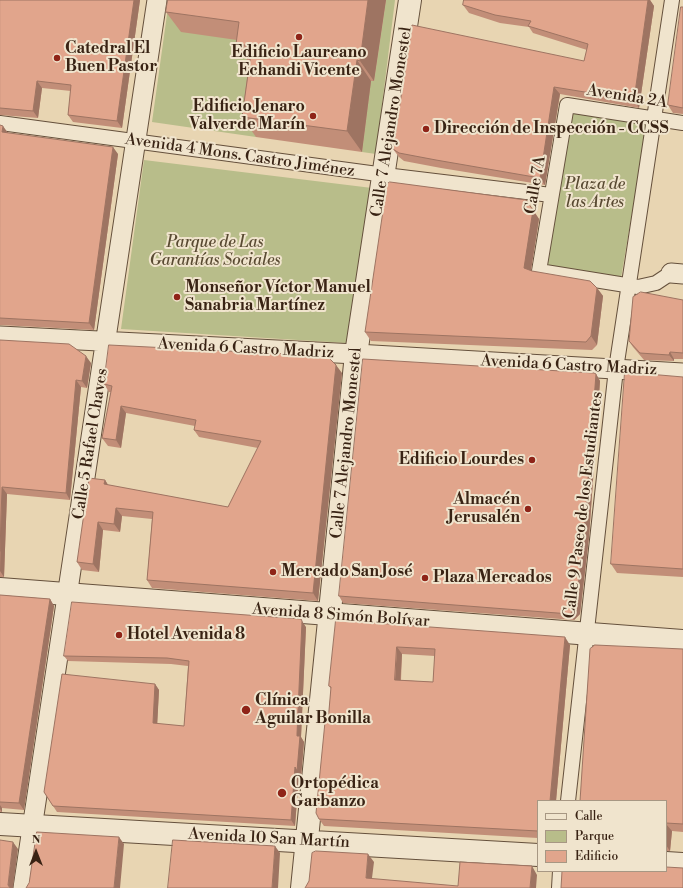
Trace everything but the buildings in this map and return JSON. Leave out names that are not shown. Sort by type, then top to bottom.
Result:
[{"type":"street","name":"Calle 5 Rafael Chaves","points":[[23,888],[34,826],[67,594],[107,342],[135,142],[157,0]]},
{"type":"street","name":"Calle 7 Alejandro Monestel","points":[[302,888],[308,842],[356,354],[385,175],[410,0]]},
{"type":"street","name":"Calle 9 Paseo de los Estudiantes","points":[[568,800],[616,369],[672,0]]},
{"type":"street","name":"Avenida 2A","points":[[567,105],[683,123]]},
{"type":"street","name":"Calle 7A","points":[[567,105],[539,271],[629,286]]},
{"type":"street","name":"Avenida 4 Mons. Castro Jiménez","points":[[0,123],[385,175],[551,195]]},
{"type":"street","points":[[629,286],[646,287],[677,274]]},
{"type":"street","name":"Avenida 6 Castro Madriz","points":[[0,336],[356,354],[683,373]]},
{"type":"street","name":"Avenida 8 Simón Bolívar","points":[[0,589],[330,616],[683,641]]},
{"type":"street","name":"Avenida 10 San Martín","points":[[0,824],[537,855]]},
{"type":"street","points":[[667,863],[683,864]]},
{"type":"street","points":[[559,888],[560,872]]},
{"type":"green space","points":[[169,0],[254,42],[251,64],[374,81],[386,0],[395,0],[376,154],[362,152],[369,95],[264,80],[256,137],[152,122]]},
{"type":"green space","name":"Plaza de las Artes","points":[[570,111],[647,124],[621,278],[544,265]]},
{"type":"green space","name":"Parque de Las Garantías Sociales","points":[[144,160],[372,188],[346,343],[121,329]]},
{"type":"place","name":"Edificio Laureano Echandi Vicente","points":[[299,37]]},
{"type":"place","name":"Catedral El Buen Pastor","points":[[57,58]]},
{"type":"place","name":"Edificio Jenaro Valverde Marín","points":[[313,116]]},
{"type":"place","name":"Dirección de Inspección - CCSS","points":[[426,129]]},
{"type":"place","name":"Monseñor Víctor Manuel Sanabria Martínez","points":[[177,297]]},
{"type":"place","name":"Edificio Lourdes","points":[[532,460]]},
{"type":"place","name":"Almacén Jerusalén","points":[[528,509]]},
{"type":"place","name":"Mercado San José","points":[[273,572]]},
{"type":"place","name":"Plaza Mercados","points":[[425,578]]},
{"type":"place","name":"Hotel Avenida 8","points":[[119,635]]},
{"type":"place","name":"Clínica Aguilar Bonilla","points":[[246,710]]},
{"type":"place","name":"Ortopédica Garbanzo","points":[[282,793]]}]
